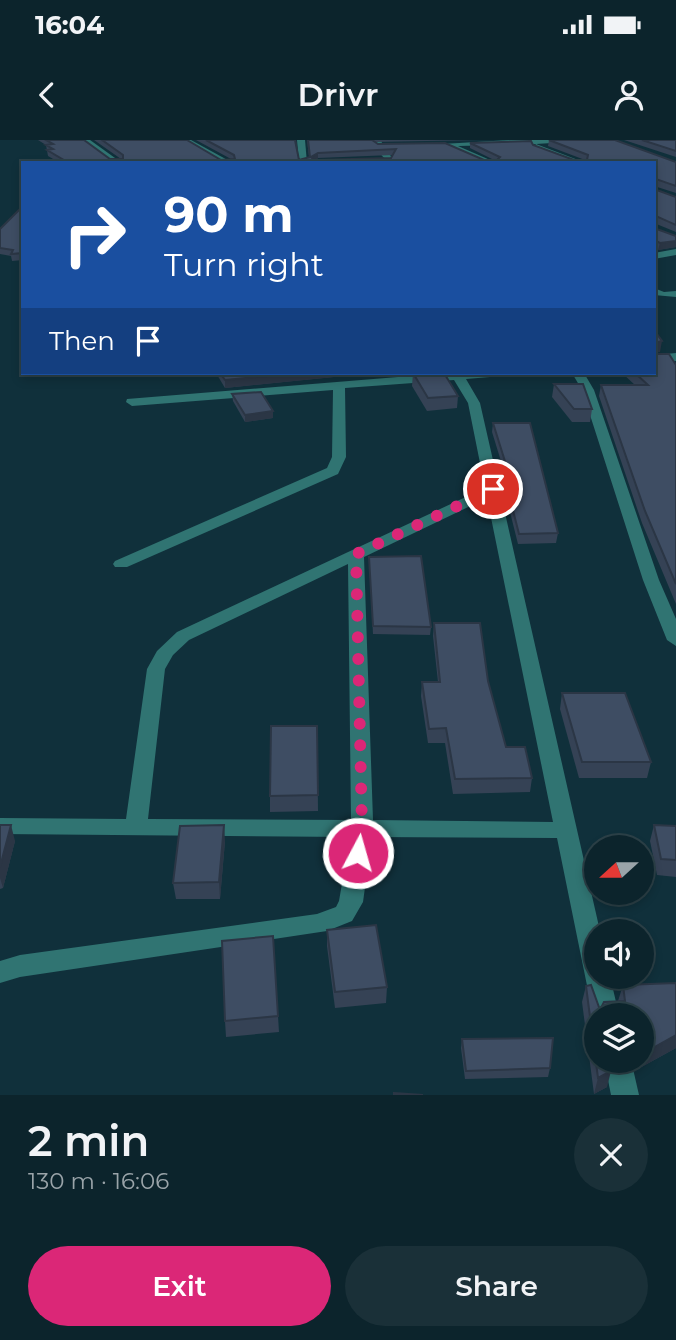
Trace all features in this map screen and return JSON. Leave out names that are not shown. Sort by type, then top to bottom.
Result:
[{"type":"street","points":[[85,140],[115,161]]},
{"type":"street","points":[[185,140],[225,161]]},
{"type":"street","points":[[301,140],[303,161]]},
{"type":"street","points":[[432,144],[595,140]]},
{"type":"street","points":[[525,141],[577,161]]},
{"type":"street","points":[[392,145],[378,143],[382,153],[395,161]]},
{"type":"street","points":[[446,144],[488,161]]},
{"type":"street","points":[[379,160],[395,161]]},
{"type":"street","points":[[656,256],[676,252]]},
{"type":"street","points":[[656,292],[666,295],[676,294]]},
{"type":"street","points":[[656,359],[676,357]]},
{"type":"street","points":[[132,402],[446,375]]},
{"type":"street","points":[[458,375],[474,403],[585,919]]},
{"type":"street","points":[[579,375],[588,390],[651,580],[676,640]]},
{"type":"street","points":[[121,564],[333,471],[339,457],[339,385]]},
{"type":"street","points":[[136,827],[159,659],[183,636],[493,489]]},
{"type":"street","points":[[0,972],[20,966],[320,924],[344,914],[351,902],[362,828],[356,554]]},
{"type":"street","points":[[0,826],[565,830]]},
{"type":"street","points":[[620,1073],[625,1095]]},
{"type":"building","points":[[46,140],[84,140],[110,159],[123,159],[123,155],[102,140],[187,140],[221,160],[235,159],[234,155],[206,140],[295,140],[299,160],[310,157],[308,140],[372,140],[378,144],[445,143],[484,160],[497,160],[500,157],[470,143],[531,141],[533,145],[574,160],[587,160],[588,155],[549,140],[615,140],[676,162],[676,186],[656,179],[656,161],[66,161],[47,150],[53,149],[46,145],[53,144]],"holes":[[[396,149],[391,158],[314,160],[311,157],[318,153]]]},
{"type":"building","points":[[642,140],[676,140],[676,151]]},
{"type":"building","points":[[656,190],[676,197],[676,225],[656,216]]},
{"type":"building","points":[[21,208],[21,253],[11,254],[13,250],[0,248],[0,229]]},
{"type":"building","points":[[656,229],[676,236],[676,241],[656,241]]},
{"type":"building","points":[[656,354],[669,354],[676,365],[676,584],[645,511],[601,385],[648,385],[637,375],[656,375]]},
{"type":"building","points":[[221,375],[276,375],[225,380]]},
{"type":"building","points":[[414,375],[445,375],[458,396],[428,398]]},
{"type":"building","points":[[554,384],[583,384],[592,409],[574,409]]},
{"type":"building","points":[[261,392],[273,411],[245,415],[232,394]]},
{"type":"building","points":[[493,423],[530,423],[558,533],[519,534],[503,471],[508,471]]},
{"type":"building","points":[[421,556],[431,627],[373,626],[369,557]]},
{"type":"building","points":[[434,623],[480,623],[488,681],[506,747],[525,747],[532,778],[455,779],[446,728],[429,729],[422,682],[440,682]]},
{"type":"building","points":[[562,693],[625,693],[651,762],[582,762]]},
{"type":"building","points":[[271,726],[317,726],[318,795],[270,796]]},
{"type":"building","points":[[0,825],[11,825],[0,867]]},
{"type":"building","points":[[224,825],[219,882],[173,883],[180,826]]},
{"type":"building","points":[[654,825],[676,826],[676,860],[661,859]]},
{"type":"building","points":[[376,925],[387,987],[335,992],[327,930]]},
{"type":"building","points":[[273,936],[278,1016],[225,1021],[222,941]]},
{"type":"building","points":[[676,983],[676,1035],[654,1047],[654,1003],[604,1003],[625,1001],[624,989],[654,989],[654,984]]},
{"type":"building","points":[[586,989],[592,989],[597,1003],[588,1003]]},
{"type":"building","points":[[553,1038],[550,1068],[466,1071],[462,1039]]},
{"type":"route","points":[[358,853],[362,828],[356,554],[493,489]]}]
